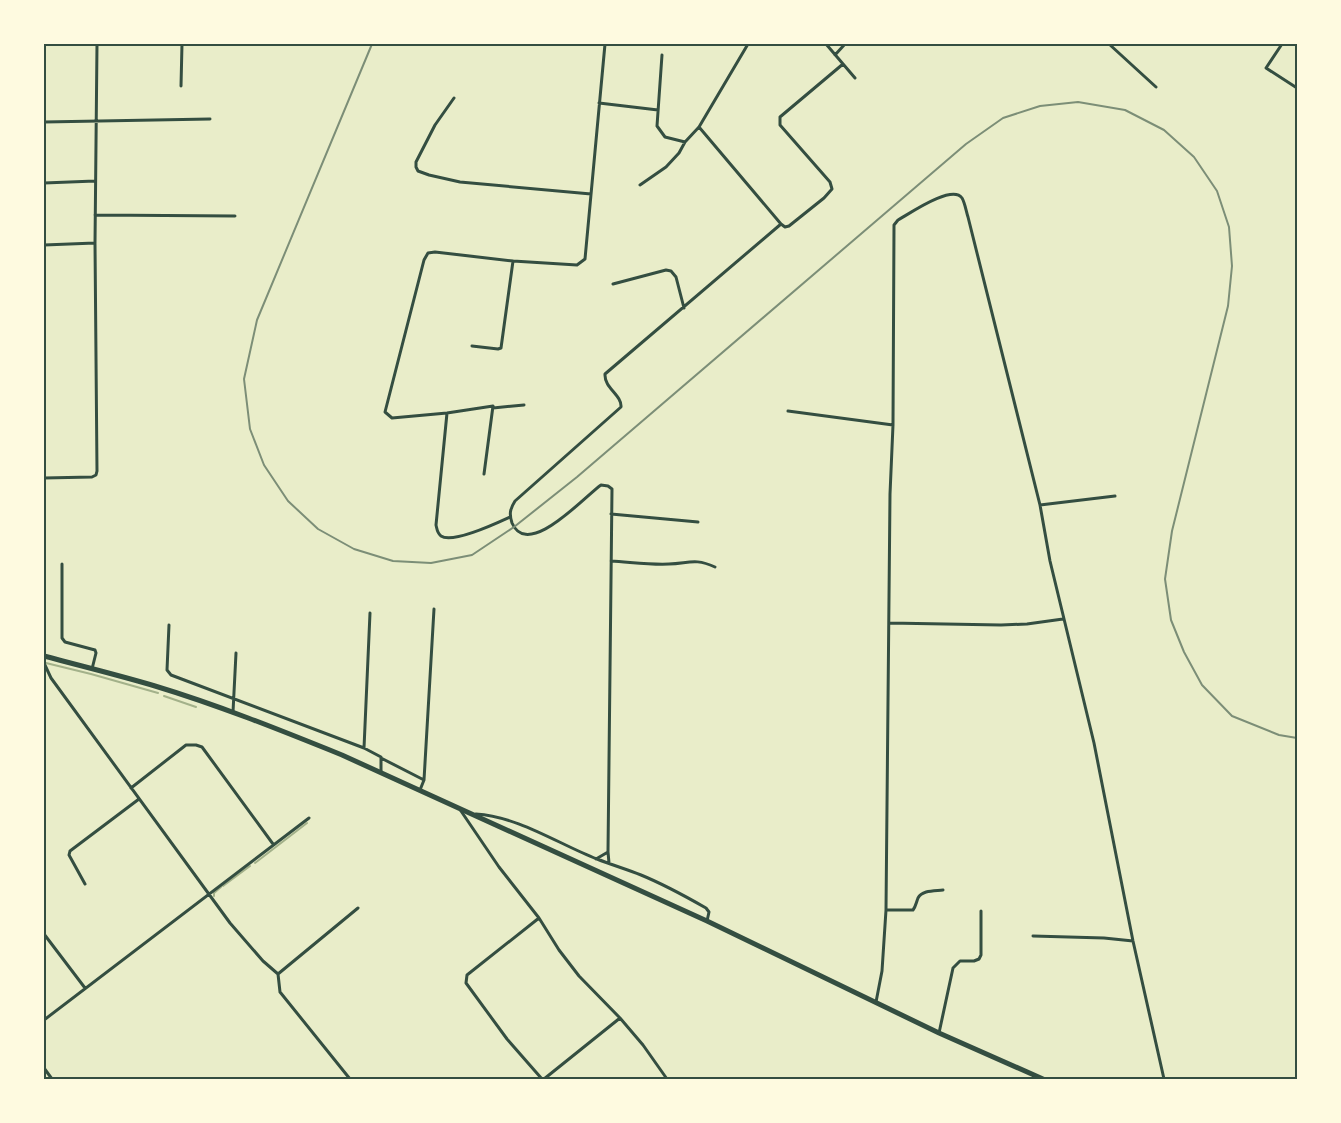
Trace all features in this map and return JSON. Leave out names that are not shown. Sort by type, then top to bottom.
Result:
[{"type":"main road","points":[[44,659],[92,669],[154,686],[233,712],[381,772],[707,921],[939,1033],[1043,1079]]},
{"type":"street","points":[[44,478],[92,477],[96,475],[97,471],[95,181],[97,44]]},
{"type":"street","points":[[181,86],[182,44]]},
{"type":"street","points":[[524,405],[493,408],[491,406],[447,413],[392,418],[385,412],[428,253],[435,252],[513,261],[577,265],[586,259],[605,44]]},
{"type":"street","points":[[640,185],[666,168],[699,127],[748,44]]},
{"type":"street","points":[[826,44],[855,78]]},
{"type":"street","points":[[835,55],[845,44]]},
{"type":"street","points":[[1109,44],[1156,87]]},
{"type":"street","points":[[1282,44],[1266,68],[1297,88]]},
{"type":"street","points":[[662,55],[657,126],[665,137],[686,142]]},
{"type":"street","points":[[699,127],[781,224],[785,227],[790,226],[832,189],[830,182],[780,125],[780,117],[843,64]]},
{"type":"street","points":[[454,98],[435,125],[416,162],[418,171],[460,182],[591,194]]},
{"type":"street","points":[[599,103],[658,110]]},
{"type":"street","points":[[44,122],[210,120]]},
{"type":"street","points":[[44,184],[95,181]]},
{"type":"street","points":[[876,1002],[882,971],[886,910],[894,225],[898,220],[938,197],[957,194],[962,198],[968,217],[1040,505],[1063,619],[1097,754],[1133,941],[1164,1079]]},
{"type":"street","points":[[95,214],[234,216]]},
{"type":"street","points":[[609,863],[612,489],[601,485],[550,528],[534,535],[524,534],[514,527],[510,517],[510,509],[515,501],[621,407],[621,402],[605,381],[605,374],[781,224]]},
{"type":"street","points":[[44,245],[95,243]]},
{"type":"street","points":[[472,346],[500,348],[513,261]]},
{"type":"street","points":[[612,284],[666,270],[672,271],[676,277],[684,308]]},
{"type":"street","points":[[484,474],[493,408]]},
{"type":"street","points":[[788,411],[893,425]]},
{"type":"street","points":[[447,413],[436,525],[439,534],[444,537],[459,537],[510,517]]},
{"type":"street","points":[[1040,505],[1115,496]]},
{"type":"street","points":[[611,514],[698,522]]},
{"type":"street","points":[[611,561],[670,564],[699,561],[715,567]]},
{"type":"street","points":[[62,564],[62,638],[65,642],[95,650],[92,669]]},
{"type":"street","points":[[420,790],[424,780],[434,609]]},
{"type":"street","points":[[364,748],[370,613]]},
{"type":"street","points":[[889,623],[1001,625],[1063,619]]},
{"type":"street","points":[[169,625],[168,673],[364,748],[424,780]]},
{"type":"street","points":[[233,712],[236,653]]},
{"type":"street","points":[[44,659],[51,678],[139,799],[230,923],[263,961],[278,974],[280,992],[350,1079]]},
{"type":"street","points":[[131,788],[186,745],[202,747],[274,844]]},
{"type":"street","points":[[381,757],[381,772]]},
{"type":"street","points":[[85,884],[69,855],[70,851],[139,799]]},
{"type":"street","points":[[460,809],[499,867],[539,918],[559,950],[579,976],[643,1045],[667,1079]]},
{"type":"street","points":[[470,814],[488,815],[505,819],[596,859],[643,876],[706,908],[709,916],[707,921]]},
{"type":"street","points":[[44,1020],[309,818]]},
{"type":"street","points":[[596,859],[608,852]]},
{"type":"street","points":[[886,910],[913,910],[922,893],[943,890]]},
{"type":"street","points":[[278,974],[358,908]]},
{"type":"street","points":[[939,1033],[953,968],[960,961],[974,961],[979,959],[981,955],[981,911]]},
{"type":"street","points":[[539,918],[467,975],[466,983],[507,1039],[543,1079],[620,1018]]},
{"type":"street","points":[[44,934],[85,988]]},
{"type":"street","points":[[1033,936],[1104,938],[1133,941]]},
{"type":"street","points":[[44,1068],[52,1079]]},
{"type":"waterway","points":[[46,663],[158,693]]},
{"type":"waterway","points":[[164,696],[196,707]]},
{"type":"waterway","points":[[255,863],[307,823]]},
{"type":"waterway","points":[[223,886],[250,866]]},
{"type":"waterway","points":[[214,896],[214,893],[221,887]]},
{"type":"railway","points":[[372,44],[257,320],[244,379],[250,429],[264,465],[288,501],[318,529],[354,549],[393,561],[431,563],[472,555],[514,527],[577,477],[966,144],[1003,118],[1040,106],[1078,102],[1125,110],[1164,130],[1194,157],[1217,191],[1229,227],[1232,266],[1228,306],[1172,531],[1165,579],[1171,620],[1184,652],[1202,685],[1232,716],[1279,735],[1297,738]]}]
